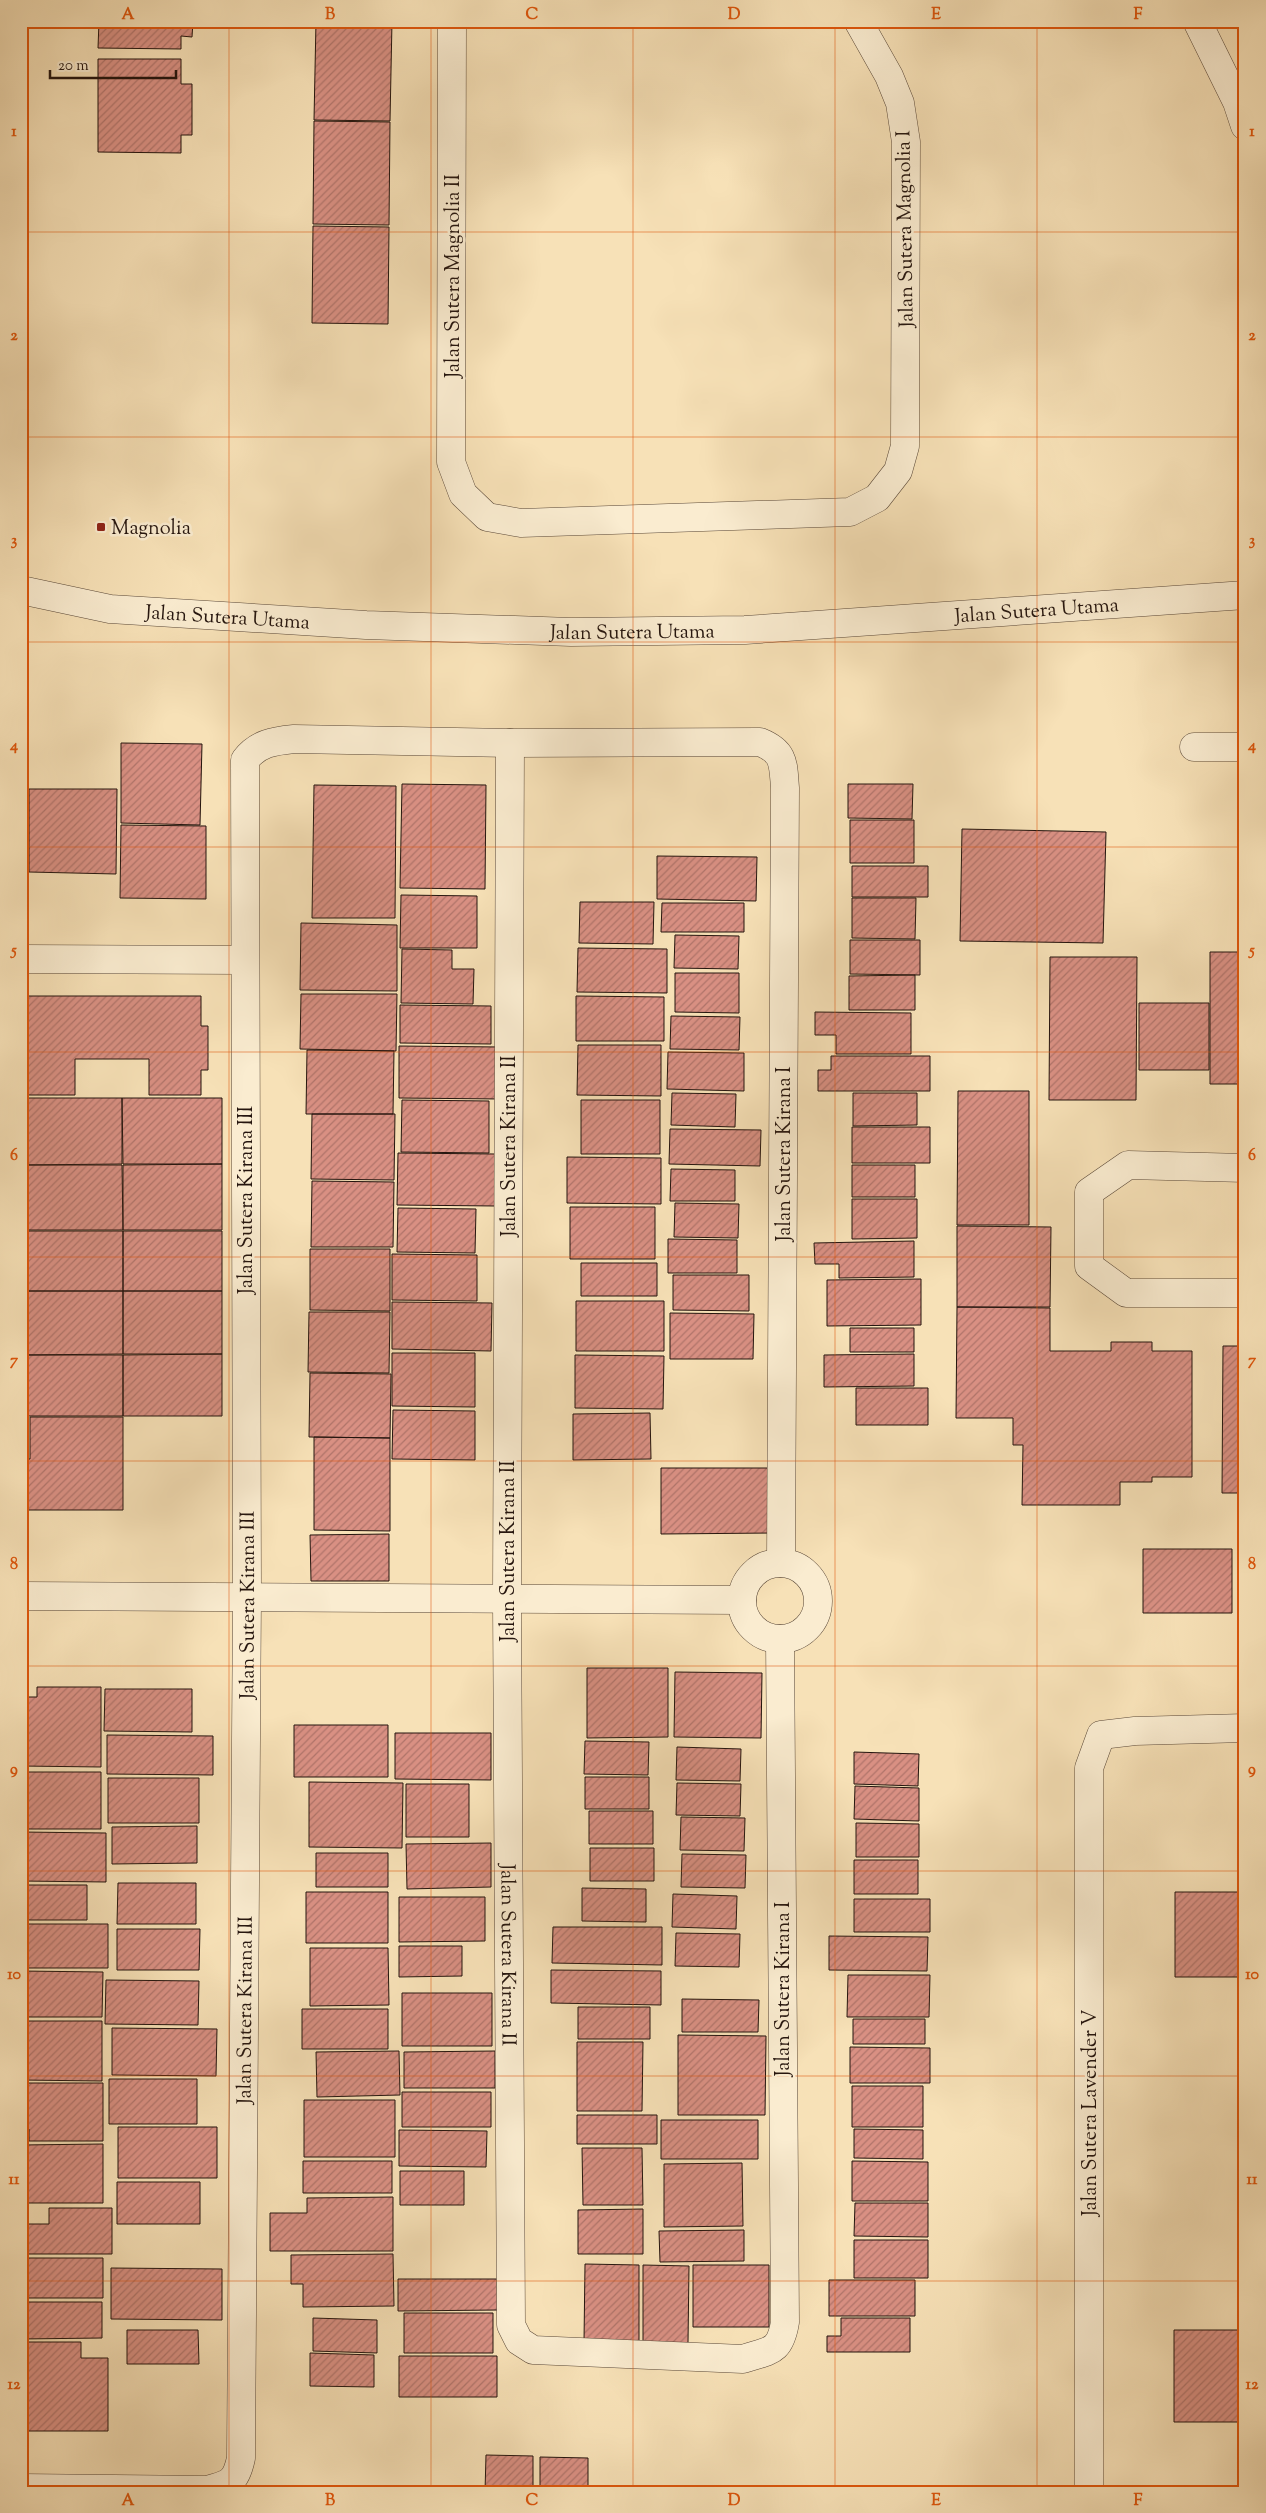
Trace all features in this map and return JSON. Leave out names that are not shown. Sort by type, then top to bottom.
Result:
[{"type":"street","name":"Jalan Sutera Magnolia II","points":[[452,21],[451,462],[463,494],[487,517]]},
{"type":"street","name":"Jalan Sutera Magnolia I","points":[[487,517],[521,523],[850,512],[877,498],[898,471],[905,446],[906,142],[900,103],[888,76],[858,21]]},
{"type":"street","points":[[1197,21],[1237,102],[1245,126]]},
{"type":"street","name":"Jalan Sutera Utama","points":[[21,590],[110,609],[366,626],[571,632],[745,630],[1245,595]]},
{"type":"street","name":"Jalan Sutera Kirana III","points":[[21,2488],[207,2490],[229,2483],[238,2474],[241,2458],[247,1597],[244,960],[246,760],[253,750],[264,744],[294,739],[510,743]]},
{"type":"street","name":"Jalan Sutera Kirana I","points":[[510,743],[760,742],[774,748],[783,763],[785,788],[780,1562]]},
{"type":"street","name":"Jalan Sutera Kirana II","points":[[510,743],[507,1599],[511,2325],[519,2341],[532,2350],[743,2359],[774,2348],[782,2339]]},
{"type":"street","points":[[1194,747],[1245,747]]},
{"type":"street","points":[[21,959],[244,960]]},
{"type":"street","points":[[1245,1168],[1128,1165],[1088,1192],[1089,1266],[1126,1293],[1245,1293]]},
{"type":"street","points":[[780,1562],[797,1567],[810,1577],[818,1592],[817,1609],[810,1625],[797,1635],[780,1639],[760,1634],[746,1620],[742,1600],[745,1586],[753,1573],[766,1565],[780,1562]]},
{"type":"street","points":[[21,1596],[742,1600]]},
{"type":"street","name":"Jalan Sutera Kirana I","points":[[780,1639],[785,2322],[782,2339]]},
{"type":"street","name":"Jalan Sutera Lavender V","points":[[1089,2492],[1089,1768],[1101,1736],[1135,1731],[1245,1728]]},
{"type":"building","points":[[99,21],[193,21],[192,37],[181,36],[181,49],[98,48]]},
{"type":"building","points":[[316,21],[392,21],[390,121],[314,120]]},
{"type":"building","points":[[98,59],[181,59],[181,84],[192,84],[192,135],[181,135],[181,153],[98,152]]},
{"type":"building","points":[[314,121],[390,122],[389,225],[313,224]]},
{"type":"building","points":[[313,226],[389,227],[388,324],[312,323]]},
{"type":"building","points":[[121,743],[202,744],[200,825],[121,823]]},
{"type":"building","points":[[402,784],[486,785],[485,889],[400,888]]},
{"type":"building","points":[[848,784],[913,784],[912,819],[848,818]]},
{"type":"building","points":[[314,785],[396,786],[395,918],[312,918]]},
{"type":"building","points":[[29,789],[117,789],[116,874],[29,872]]},
{"type":"building","points":[[850,820],[914,820],[914,863],[850,863]]},
{"type":"building","points":[[121,825],[206,826],[206,899],[120,898]]},
{"type":"building","points":[[962,829],[1106,832],[1103,943],[960,941]]},
{"type":"building","points":[[657,856],[757,857],[756,901],[657,899]]},
{"type":"building","points":[[852,866],[928,866],[928,897],[852,897]]},
{"type":"building","points":[[401,895],[477,896],[477,948],[400,948]]},
{"type":"building","points":[[852,898],[916,898],[915,939],[852,938]]},
{"type":"building","points":[[580,902],[654,902],[653,944],[579,943]]},
{"type":"building","points":[[662,903],[744,903],[744,932],[661,932]]},
{"type":"building","points":[[301,923],[397,925],[397,991],[300,990]]},
{"type":"building","points":[[675,935],[739,936],[738,969],[674,968]]},
{"type":"building","points":[[850,940],[920,940],[920,975],[850,974]]},
{"type":"building","points":[[578,948],[667,949],[667,993],[577,992]]},
{"type":"building","points":[[402,949],[452,950],[452,969],[474,969],[473,1004],[401,1003]]},
{"type":"building","points":[[1210,952],[1245,952],[1245,1084],[1210,1084]]},
{"type":"building","points":[[1050,957],[1137,957],[1136,1100],[1049,1100]]},
{"type":"building","points":[[675,973],[739,973],[739,1013],[675,1012]]},
{"type":"building","points":[[915,975],[915,1010],[849,1010],[849,976]]},
{"type":"building","points":[[301,994],[397,994],[396,1051],[300,1049]]},
{"type":"building","points":[[21,996],[201,996],[201,1026],[208,1026],[208,1070],[201,1070],[201,1095],[149,1095],[149,1059],[75,1059],[75,1095],[21,1095]]},
{"type":"building","points":[[576,996],[664,997],[664,1041],[576,1041]]},
{"type":"building","points":[[1139,1003],[1209,1003],[1209,1070],[1139,1070]]},
{"type":"building","points":[[400,1005],[491,1006],[491,1044],[400,1043]]},
{"type":"building","points":[[815,1012],[911,1013],[911,1054],[836,1054],[836,1035],[815,1035]]},
{"type":"building","points":[[671,1016],[740,1017],[739,1050],[670,1049]]},
{"type":"building","points":[[578,1045],[661,1045],[661,1096],[577,1095]]},
{"type":"building","points":[[399,1046],[501,1047],[500,1099],[399,1098]]},
{"type":"building","points":[[307,1050],[394,1051],[393,1114],[306,1114]]},
{"type":"building","points":[[668,1052],[744,1053],[744,1091],[667,1089]]},
{"type":"building","points":[[831,1056],[930,1056],[930,1091],[818,1091],[818,1070],[831,1070]]},
{"type":"building","points":[[958,1091],[1029,1091],[1029,1225],[957,1225]]},
{"type":"building","points":[[672,1093],[736,1094],[735,1127],[671,1125]]},
{"type":"building","points":[[853,1093],[917,1093],[917,1125],[853,1126]]},
{"type":"building","points":[[21,1098],[122,1098],[122,1164],[21,1165]]},
{"type":"building","points":[[122,1098],[222,1098],[222,1164],[123,1164]]},
{"type":"building","points":[[402,1100],[489,1101],[489,1153],[401,1152]]},
{"type":"building","points":[[581,1100],[660,1100],[660,1154],[581,1154]]},
{"type":"building","points":[[312,1114],[395,1114],[394,1180],[311,1179]]},
{"type":"building","points":[[852,1127],[930,1127],[930,1163],[852,1163]]},
{"type":"building","points":[[670,1129],[761,1130],[760,1166],[669,1164]]},
{"type":"building","points":[[398,1153],[495,1154],[495,1206],[397,1205]]},
{"type":"building","points":[[567,1157],[661,1158],[661,1204],[567,1203]]},
{"type":"building","points":[[222,1164],[222,1230],[123,1230],[123,1165]]},
{"type":"building","points":[[21,1165],[122,1165],[123,1230],[21,1230]]},
{"type":"building","points":[[852,1165],[915,1165],[915,1197],[852,1197]]},
{"type":"building","points":[[671,1169],[735,1170],[735,1201],[670,1201]]},
{"type":"building","points":[[312,1181],[394,1182],[393,1247],[311,1247]]},
{"type":"building","points":[[852,1199],[917,1199],[917,1238],[852,1239]]},
{"type":"building","points":[[675,1203],[739,1204],[738,1238],[674,1237]]},
{"type":"building","points":[[570,1207],[655,1207],[655,1259],[570,1259]]},
{"type":"building","points":[[398,1208],[476,1209],[475,1253],[397,1252]]},
{"type":"building","points":[[957,1226],[1051,1227],[1050,1307],[957,1307]]},
{"type":"building","points":[[21,1231],[123,1231],[123,1291],[21,1291]]},
{"type":"building","points":[[123,1231],[222,1231],[222,1291],[123,1291]]},
{"type":"building","points":[[668,1239],[737,1240],[737,1273],[668,1273]]},
{"type":"building","points":[[914,1241],[914,1277],[839,1278],[839,1264],[815,1264],[814,1243]]},
{"type":"building","points":[[310,1249],[390,1249],[390,1311],[310,1310]]},
{"type":"building","points":[[392,1254],[477,1255],[477,1301],[392,1300]]},
{"type":"building","points":[[581,1263],[657,1263],[657,1296],[581,1296]]},
{"type":"building","points":[[673,1275],[749,1275],[749,1311],[673,1310]]},
{"type":"building","points":[[921,1279],[921,1325],[827,1326],[827,1280]]},
{"type":"building","points":[[21,1291],[123,1291],[123,1354],[21,1355]]},
{"type":"building","points":[[123,1291],[222,1291],[222,1354],[123,1354]]},
{"type":"building","points":[[576,1301],[664,1301],[664,1351],[576,1351]]},
{"type":"building","points":[[392,1302],[492,1303],[491,1351],[392,1349]]},
{"type":"building","points":[[957,1307],[1050,1308],[1050,1351],[1111,1351],[1111,1342],[1152,1342],[1152,1351],[1192,1351],[1192,1477],[1152,1477],[1152,1482],[1120,1482],[1120,1505],[1022,1505],[1023,1445],[1013,1445],[1013,1418],[956,1418]]},
{"type":"building","points":[[309,1312],[390,1312],[389,1373],[308,1372]]},
{"type":"building","points":[[670,1313],[754,1314],[753,1359],[670,1359]]},
{"type":"building","points":[[850,1328],[914,1328],[914,1352],[850,1352]]},
{"type":"building","points":[[1223,1346],[1245,1346],[1245,1493],[1222,1493]]},
{"type":"building","points":[[392,1353],[475,1353],[475,1407],[392,1406]]},
{"type":"building","points":[[222,1354],[222,1416],[123,1416],[123,1355]]},
{"type":"building","points":[[914,1354],[914,1386],[824,1387],[824,1355]]},
{"type":"building","points":[[21,1355],[123,1355],[123,1416],[21,1416]]},
{"type":"building","points":[[575,1355],[664,1356],[663,1409],[575,1408]]},
{"type":"building","points":[[310,1373],[391,1374],[390,1438],[309,1437]]},
{"type":"building","points":[[856,1388],[928,1388],[928,1425],[856,1425]]},
{"type":"building","points":[[393,1410],[475,1411],[475,1460],[392,1459]]},
{"type":"building","points":[[650,1413],[651,1459],[573,1460],[573,1414]]},
{"type":"building","points":[[30,1417],[123,1417],[123,1510],[21,1510],[21,1459],[30,1459]]},
{"type":"building","points":[[314,1437],[390,1438],[390,1531],[314,1530]]},
{"type":"building","points":[[661,1468],[775,1468],[775,1533],[661,1534]]},
{"type":"building","points":[[389,1534],[389,1581],[311,1581],[310,1535]]},
{"type":"building","points":[[1143,1549],[1232,1549],[1232,1613],[1143,1613]]},
{"type":"building","points":[[1240,1572],[1245,1572],[1245,1632],[1240,1632]]},
{"type":"building","points":[[587,1668],[668,1668],[668,1737],[587,1738]]},
{"type":"building","points":[[675,1672],[762,1673],[761,1738],[674,1737]]},
{"type":"building","points":[[37,1687],[101,1687],[101,1767],[21,1766],[21,1697],[37,1697]]},
{"type":"building","points":[[105,1689],[192,1689],[192,1732],[104,1731]]},
{"type":"building","points":[[294,1725],[388,1725],[388,1777],[294,1777]]},
{"type":"building","points":[[395,1733],[491,1733],[491,1780],[395,1779]]},
{"type":"building","points":[[107,1735],[213,1736],[213,1775],[107,1774]]},
{"type":"building","points":[[585,1741],[649,1742],[648,1775],[584,1774]]},
{"type":"building","points":[[677,1747],[741,1749],[740,1781],[676,1780]]},
{"type":"building","points":[[854,1752],[919,1754],[918,1786],[854,1784]]},
{"type":"building","points":[[21,1772],[101,1772],[101,1829],[21,1829]]},
{"type":"building","points":[[585,1777],[649,1777],[649,1809],[585,1809]]},
{"type":"building","points":[[108,1778],[199,1778],[199,1823],[108,1823]]},
{"type":"building","points":[[309,1782],[403,1783],[402,1848],[309,1847]]},
{"type":"building","points":[[677,1783],[741,1784],[740,1816],[676,1815]]},
{"type":"building","points":[[406,1784],[469,1784],[469,1837],[406,1837]]},
{"type":"building","points":[[855,1786],[919,1788],[919,1821],[854,1819]]},
{"type":"building","points":[[589,1811],[653,1811],[653,1844],[589,1844]]},
{"type":"building","points":[[681,1817],[745,1818],[744,1851],[680,1850]]},
{"type":"building","points":[[856,1823],[919,1824],[919,1857],[856,1857]]},
{"type":"building","points":[[197,1826],[197,1863],[112,1864],[112,1827]]},
{"type":"building","points":[[21,1832],[106,1833],[106,1882],[21,1881]]},
{"type":"building","points":[[491,1843],[491,1887],[407,1889],[406,1844]]},
{"type":"building","points":[[590,1848],[654,1848],[654,1881],[590,1881]]},
{"type":"building","points":[[316,1853],[388,1853],[388,1887],[316,1887]]},
{"type":"building","points":[[682,1854],[746,1855],[745,1888],[681,1887]]},
{"type":"building","points":[[854,1860],[918,1860],[918,1894],[854,1894]]},
{"type":"building","points":[[118,1883],[196,1883],[196,1924],[117,1924]]},
{"type":"building","points":[[21,1885],[87,1885],[87,1920],[21,1920]]},
{"type":"building","points":[[582,1888],[646,1889],[646,1922],[582,1921]]},
{"type":"building","points":[[306,1892],[388,1892],[388,1943],[306,1943]]},
{"type":"building","points":[[1175,1892],[1245,1892],[1245,1977],[1175,1977]]},
{"type":"building","points":[[673,1894],[737,1896],[736,1929],[672,1927]]},
{"type":"building","points":[[399,1897],[485,1897],[485,1941],[399,1942]]},
{"type":"building","points":[[854,1899],[930,1899],[930,1932],[854,1932]]},
{"type":"building","points":[[21,1924],[108,1924],[108,1968],[21,1968]]},
{"type":"building","points":[[553,1927],[662,1927],[662,1965],[552,1963]]},
{"type":"building","points":[[117,1929],[200,1929],[199,1970],[117,1970]]},
{"type":"building","points":[[676,1933],[740,1934],[739,1967],[675,1966]]},
{"type":"building","points":[[829,1936],[928,1937],[927,1971],[829,1970]]},
{"type":"building","points":[[399,1946],[462,1946],[462,1976],[399,1977]]},
{"type":"building","points":[[310,1948],[388,1948],[389,2005],[310,2006]]},
{"type":"building","points":[[551,1970],[661,1971],[661,2005],[551,2003]]},
{"type":"building","points":[[21,1971],[103,1972],[102,2017],[21,2017]]},
{"type":"building","points":[[848,1975],[930,1975],[929,2017],[847,2017]]},
{"type":"building","points":[[106,1980],[199,1981],[198,2025],[105,2024]]},
{"type":"building","points":[[402,1993],[492,1993],[492,2046],[402,2046]]},
{"type":"building","points":[[682,1999],[759,2000],[758,2032],[682,2032]]},
{"type":"building","points":[[578,2007],[650,2007],[650,2039],[578,2039]]},
{"type":"building","points":[[302,2009],[388,2009],[388,2049],[302,2049]]},
{"type":"building","points":[[853,2019],[925,2019],[925,2044],[853,2044]]},
{"type":"building","points":[[21,2021],[102,2021],[102,2081],[21,2080]]},
{"type":"building","points":[[112,2028],[217,2029],[216,2076],[112,2075]]},
{"type":"building","points":[[678,2035],[766,2036],[765,2115],[678,2115]]},
{"type":"building","points":[[577,2042],[643,2042],[642,2111],[577,2111]]},
{"type":"building","points":[[850,2047],[930,2048],[930,2083],[850,2083]]},
{"type":"building","points":[[399,2051],[400,2095],[317,2097],[316,2052]]},
{"type":"building","points":[[495,2051],[495,2088],[404,2088],[404,2052]]},
{"type":"building","points":[[109,2079],[197,2079],[197,2124],[109,2124]]},
{"type":"building","points":[[21,2083],[103,2083],[103,2141],[29,2141],[29,2129],[21,2128]]},
{"type":"building","points":[[852,2086],[923,2086],[923,2127],[852,2127]]},
{"type":"building","points":[[402,2092],[491,2092],[491,2127],[402,2127]]},
{"type":"building","points":[[304,2100],[395,2100],[395,2157],[304,2157]]},
{"type":"building","points":[[577,2115],[657,2115],[657,2144],[577,2144]]},
{"type":"building","points":[[661,2120],[758,2120],[758,2159],[661,2159]]},
{"type":"building","points":[[118,2127],[217,2127],[217,2178],[118,2178]]},
{"type":"building","points":[[854,2129],[923,2130],[923,2159],[854,2158]]},
{"type":"building","points":[[399,2130],[487,2131],[486,2167],[399,2166]]},
{"type":"building","points":[[103,2144],[103,2203],[21,2203],[21,2145]]},
{"type":"building","points":[[582,2148],[642,2148],[643,2205],[583,2205]]},
{"type":"building","points":[[303,2161],[392,2161],[392,2193],[303,2193]]},
{"type":"building","points":[[852,2161],[928,2162],[928,2201],[852,2201]]},
{"type":"building","points":[[742,2163],[743,2226],[664,2227],[664,2164]]},
{"type":"building","points":[[400,2171],[464,2171],[464,2205],[400,2205]]},
{"type":"building","points":[[117,2182],[200,2182],[200,2224],[117,2224]]},
{"type":"building","points":[[393,2197],[393,2251],[270,2251],[270,2213],[307,2213],[307,2198]]},
{"type":"building","points":[[855,2203],[928,2203],[928,2237],[854,2236]]},
{"type":"building","points":[[49,2208],[112,2208],[112,2254],[21,2254],[21,2224],[49,2224]]},
{"type":"building","points":[[643,2209],[643,2254],[578,2254],[578,2210]]},
{"type":"building","points":[[744,2230],[744,2261],[660,2262],[659,2231]]},
{"type":"building","points":[[854,2240],[928,2240],[928,2278],[854,2278]]},
{"type":"building","points":[[393,2254],[394,2306],[303,2307],[303,2284],[291,2284],[291,2255]]},
{"type":"building","points":[[25,2258],[103,2258],[103,2298],[25,2298]]},
{"type":"building","points":[[585,2264],[639,2265],[639,2342],[584,2342]]},
{"type":"building","points":[[643,2265],[689,2266],[688,2343],[643,2342]]},
{"type":"building","points":[[693,2265],[769,2265],[769,2327],[693,2327]]},
{"type":"building","points":[[111,2268],[222,2269],[222,2320],[111,2319]]},
{"type":"building","points":[[398,2279],[497,2279],[498,2310],[398,2311]]},
{"type":"building","points":[[829,2280],[915,2280],[915,2316],[829,2316]]},
{"type":"building","points":[[21,2302],[102,2302],[102,2338],[21,2339]]},
{"type":"building","points":[[404,2313],[493,2313],[493,2353],[404,2353]]},
{"type":"building","points":[[313,2318],[377,2320],[377,2353],[313,2351]]},
{"type":"building","points":[[841,2318],[910,2318],[910,2352],[827,2352],[827,2336],[841,2336]]},
{"type":"building","points":[[127,2330],[198,2330],[199,2364],[127,2364]]},
{"type":"building","points":[[1174,2330],[1245,2330],[1245,2422],[1174,2422]]},
{"type":"building","points":[[21,2342],[81,2342],[81,2358],[108,2358],[108,2431],[21,2431]]},
{"type":"building","points":[[310,2353],[374,2355],[374,2387],[310,2386]]},
{"type":"building","points":[[399,2356],[497,2356],[497,2397],[399,2397]]},
{"type":"building","points":[[486,2455],[533,2456],[533,2492],[485,2492]]},
{"type":"building","points":[[540,2457],[588,2458],[588,2492],[540,2492]]},
{"type":"place","name":"Magnolia","points":[[101,527]]}]
